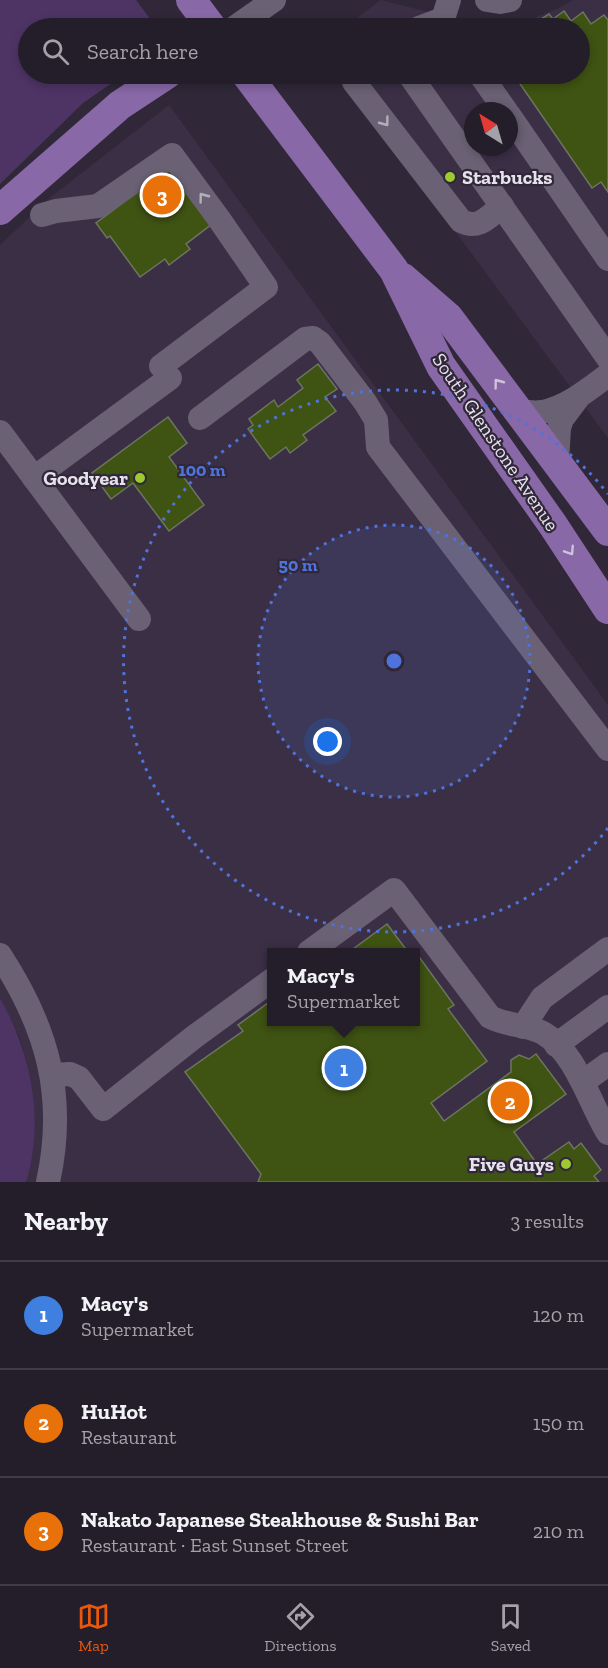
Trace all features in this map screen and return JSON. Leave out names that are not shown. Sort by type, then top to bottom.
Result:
[{"type":"main road","points":[[191,0],[204,18]]},
{"type":"main road","points":[[0,210],[120,105],[152,84]]},
{"type":"main road","name":"South Glenstone Avenue","points":[[254,84],[394,270],[441,366],[553,525],[608,609]]},
{"type":"main road","name":"South Glenstone Avenue","points":[[394,270],[448,316],[608,531]]},
{"type":"street","points":[[248,18],[274,0]]},
{"type":"street","points":[[487,0],[500,2],[510,0]]},
{"type":"street","points":[[356,84],[461,221],[470,225],[480,224],[502,206]]},
{"type":"street","points":[[416,84],[608,358]]},
{"type":"street","points":[[487,84],[500,102]]},
{"type":"street","points":[[518,128],[608,259]]},
{"type":"street","points":[[34,478],[267,287],[172,155],[98,206],[42,215]]},
{"type":"street","points":[[200,418],[305,339],[313,338],[320,343],[376,420],[378,447],[608,749]]},
{"type":"street","points":[[518,411],[541,412],[554,409],[580,395],[608,375]]},
{"type":"street","points":[[557,462],[559,428],[562,419],[580,395]]},
{"type":"street","points":[[0,432],[139,620]]},
{"type":"street","points":[[314,948],[394,890],[490,1017],[500,1022],[543,1033],[556,1046],[583,1082],[607,1131]]},
{"type":"street","points":[[524,1027],[542,998],[608,949]]},
{"type":"street","points":[[0,955],[34,1016],[52,1075],[56,1119],[48,1182]]},
{"type":"street","points":[[52,1075],[70,1074],[79,1078],[103,1109],[194,1037],[267,984]]},
{"type":"street","points":[[556,1046],[608,1006]]},
{"type":"street","points":[[583,1082],[608,1064]]},
{"type":"shaded area","points":[[0,0],[136,0],[150,18],[18,18],[18,84],[111,84],[83,103],[0,184]]},
{"type":"shaded area","points":[[381,0],[448,17],[456,18],[357,18]]},
{"type":"shaded area","points":[[573,0],[608,0],[608,438],[346,84],[590,84],[590,18],[534,18]]},
{"type":"shaded area","points":[[169,105],[608,705],[608,1182],[26,1182],[28,1174],[27,1063],[20,1039],[0,998],[0,245],[52,196]]},
{"type":"shaded area","points":[[0,998],[20,1041],[32,1087],[34,1135],[32,1159],[26,1182],[0,1182]]},
{"type":"building","points":[[564,11],[569,18],[554,18]]},
{"type":"building","points":[[583,12],[587,18],[575,18]]},
{"type":"building","points":[[604,15],[608,20],[608,192],[601,182],[592,188],[520,84],[590,84],[590,22]]},
{"type":"building","points":[[171,167],[212,224],[186,244],[190,249],[169,265],[165,259],[140,277],[110,236],[107,238],[96,223]]},
{"type":"building","points":[[318,364],[337,389],[325,397],[336,411],[303,435],[307,440],[290,453],[286,447],[270,459],[248,429],[253,425],[249,419],[274,400],[278,407],[303,388],[297,380]]},
{"type":"building","name":"Goodyear","points":[[168,417],[187,443],[169,457],[204,505],[169,531],[133,483],[111,499],[92,473]]},
{"type":"building","points":[[387,924],[405,948],[354,948]]},
{"type":"building","points":[[420,958],[454,1005],[448,1009],[487,1061],[431,1103],[444,1121],[511,1072],[511,1060],[519,1055],[529,1059],[536,1054],[566,1094],[514,1132],[537,1164],[569,1142],[574,1149],[581,1143],[601,1170],[594,1176],[599,1182],[258,1182],[261,1174],[185,1072],[243,1031],[238,1025],[267,1004],[267,1026],[420,1026]]},
{"type":"place","name":"Starbucks","points":[[450,177]]},
{"type":"place","name":"Nakato Japanese Steakhouse & Sushi Bar","points":[[162,195]]},
{"type":"place","name":"Goodyear","points":[[140,478]]},
{"type":"place","name":"Macy's","points":[[344,1068]]},
{"type":"place","name":"HuHot","points":[[510,1101]]},
{"type":"place","name":"Five Guys","points":[[566,1164]]}]
